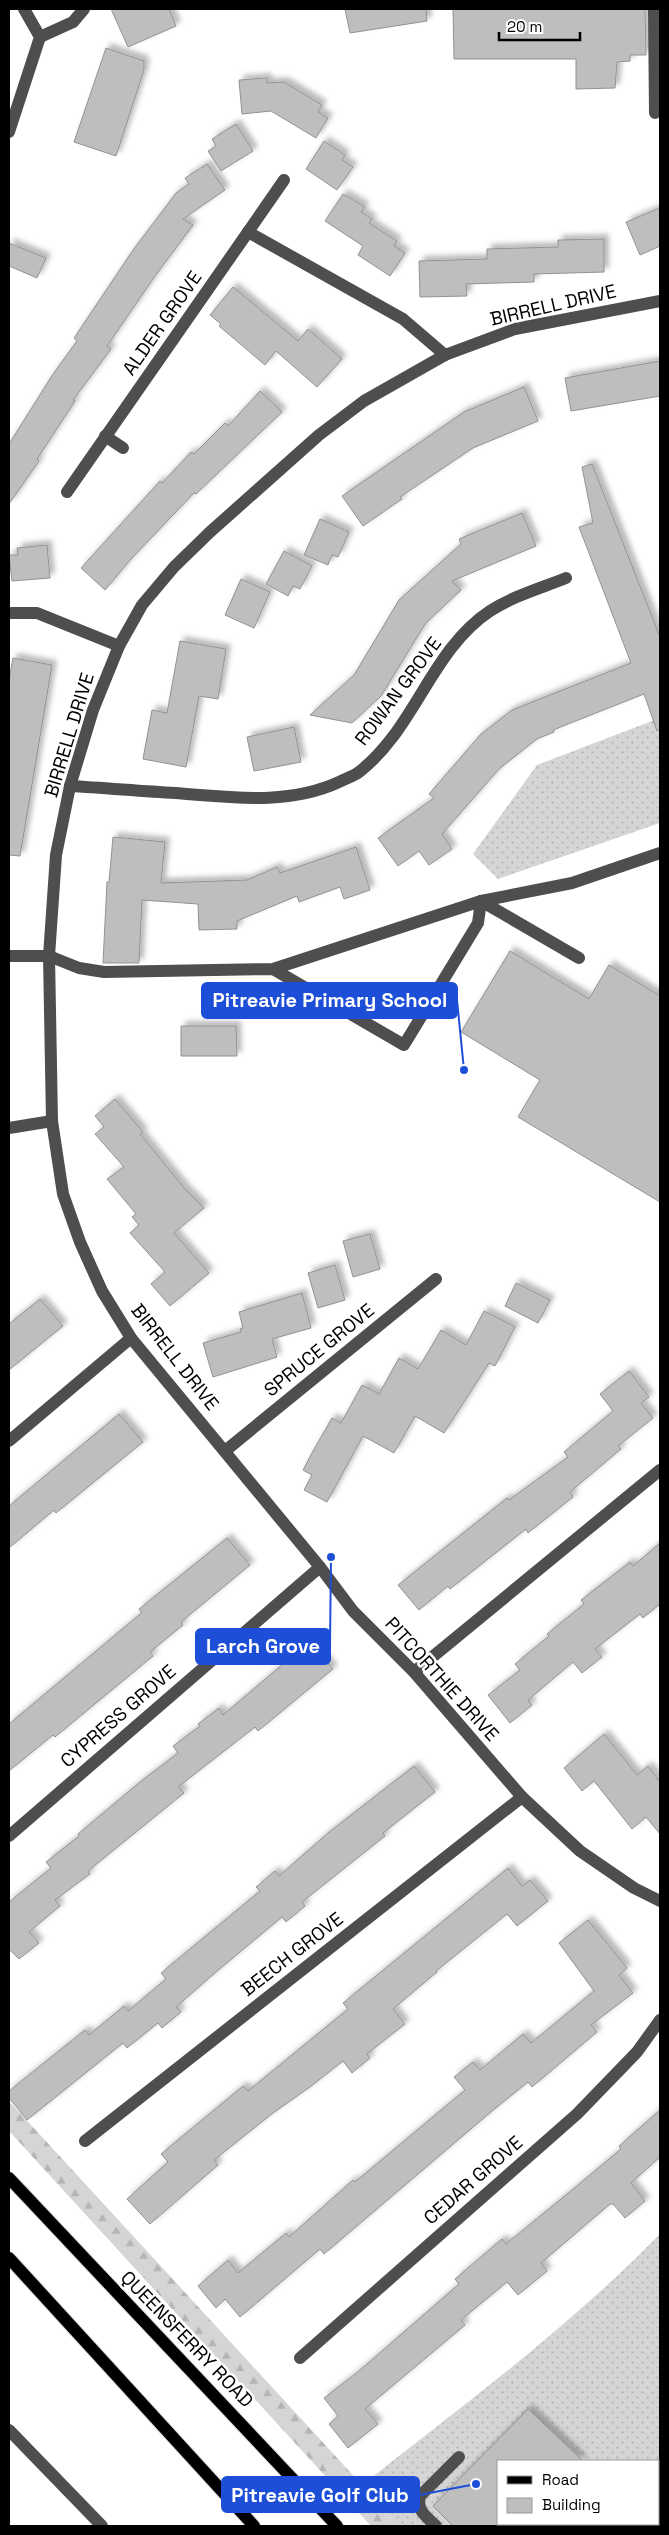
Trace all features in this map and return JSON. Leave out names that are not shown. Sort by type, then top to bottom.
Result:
[{"type":"main road","name":"QUEENSFERRY ROAD","points":[[9,2178],[337,2526]]},
{"type":"main road","points":[[9,2258],[254,2526]]},
{"type":"street","points":[[24,9],[40,37]]},
{"type":"street","points":[[9,132],[40,37],[73,22],[84,9]]},
{"type":"street","points":[[654,9],[655,113]]},
{"type":"street","name":"ALDER GROVE","points":[[66,492],[284,180]]},
{"type":"street","points":[[248,232],[403,319],[445,355]]},
{"type":"street","name":"BIRRELL DRIVE","points":[[225,1451],[131,1338],[102,1291],[80,1242],[63,1194],[52,1121],[49,956],[56,855],[70,786],[93,710],[119,646],[142,605],[174,567],[268,480],[364,401],[445,355],[514,330],[660,301]]},
{"type":"street","points":[[106,436],[123,448]]},
{"type":"street","name":"ROWAN GROVE","points":[[70,786],[247,798],[288,797],[329,787],[359,772],[382,749],[444,660],[463,636],[489,612],[519,596],[566,578]]},
{"type":"street","points":[[9,612],[37,613],[119,646]]},
{"type":"street","points":[[9,956],[49,956],[79,968],[104,972],[273,969],[481,901],[572,883],[660,853]]},
{"type":"street","points":[[273,969],[404,1045],[478,923],[481,901]]},
{"type":"street","points":[[481,901],[579,958]]},
{"type":"street","points":[[9,1128],[52,1121]]},
{"type":"street","name":"SPRUCE GROVE","points":[[225,1451],[436,1279]]},
{"type":"street","points":[[9,1441],[131,1338]]},
{"type":"street","name":"PITCORTHIE DRIVE","points":[[225,1451],[320,1567],[353,1611],[414,1672],[522,1797],[580,1851],[634,1888],[660,1901]]},
{"type":"street","points":[[414,1672],[660,1470]]},
{"type":"street","name":"CYPRESS GROVE","points":[[9,1836],[320,1567]]},
{"type":"street","name":"BEECH GROVE","points":[[85,2141],[522,1797]]},
{"type":"street","name":"CEDAR GROVE","points":[[300,2358],[577,2114],[637,2052],[660,2020]]},
{"type":"street","points":[[9,2430],[102,2526]]},
{"type":"street","points":[[436,2526],[420,2511],[420,2496],[459,2457]]},
{"type":"green space","points":[[660,718],[660,823],[498,879],[473,854],[537,765]]},
{"type":"green space","points":[[9,2101],[362,2485],[396,2526],[371,2526],[9,2131]]},
{"type":"green space","points":[[660,2234],[660,2526],[396,2526],[362,2485],[477,2395],[589,2301]]},
{"type":"building","points":[[111,9],[169,9],[176,26],[128,47]]},
{"type":"building","points":[[345,9],[426,9],[427,21],[350,33]]},
{"type":"building","points":[[453,9],[645,9],[646,55],[630,55],[630,61],[617,62],[615,88],[576,89],[576,59],[454,59]]},
{"type":"building","points":[[106,48],[144,61],[144,70],[116,156],[74,142]]},
{"type":"building","points":[[267,78],[267,83],[284,82],[322,105],[318,112],[328,118],[316,138],[271,111],[242,114],[239,80]]},
{"type":"building","points":[[236,124],[253,151],[221,171],[208,151],[216,146],[212,139]]},
{"type":"building","points":[[324,141],[345,155],[342,160],[353,167],[337,190],[306,169]]},
{"type":"building","points":[[207,164],[225,190],[183,219],[193,225],[107,346],[111,349],[73,400],[75,401],[37,459],[39,461],[9,504],[9,444],[53,374],[77,341],[74,338],[133,250],[176,193],[189,184],[185,178]]},
{"type":"building","points":[[343,194],[365,207],[361,212],[372,219],[369,223],[397,241],[394,246],[405,253],[390,276],[358,255],[363,246],[325,221]]},
{"type":"building","points":[[660,208],[660,246],[640,255],[626,222]]},
{"type":"building","points":[[604,239],[604,272],[534,274],[534,282],[466,284],[467,296],[420,297],[419,261],[487,259],[487,249],[558,247],[558,240]]},
{"type":"building","points":[[9,243],[46,258],[37,278],[9,266]]},
{"type":"building","points":[[233,287],[298,341],[308,329],[342,359],[317,387],[276,351],[265,365],[219,326],[221,324],[210,315]]},
{"type":"building","points":[[660,361],[660,396],[571,411],[565,378]]},
{"type":"building","points":[[524,387],[538,421],[473,448],[400,497],[402,499],[363,526],[342,496],[464,412]]},
{"type":"building","points":[[260,391],[282,412],[196,494],[194,493],[131,559],[105,590],[81,568],[160,481],[162,483],[191,452],[194,454],[225,423],[228,426]]},
{"type":"building","points":[[592,464],[660,637],[660,730],[657,731],[644,694],[553,730],[554,732],[537,739],[499,769],[442,834],[452,849],[429,865],[419,851],[398,866],[378,838],[434,798],[429,794],[481,734],[512,710],[631,663],[579,527],[593,523],[582,467]]},
{"type":"building","points":[[522,513],[536,546],[452,581],[461,590],[425,624],[381,696],[352,723],[310,715],[354,675],[399,600],[461,544],[459,539]]},
{"type":"building","points":[[320,519],[349,532],[338,557],[332,555],[328,565],[304,555]]},
{"type":"building","points":[[47,545],[50,578],[12,581],[9,555],[18,555],[17,548]]},
{"type":"building","points":[[284,551],[312,566],[300,589],[293,586],[288,596],[266,584]]},
{"type":"building","points":[[241,579],[270,592],[254,628],[225,615]]},
{"type":"building","points":[[180,641],[226,649],[218,699],[199,696],[186,767],[143,759],[152,710],[167,713]]},
{"type":"building","points":[[13,658],[52,665],[20,856],[9,855],[9,680]]},
{"type":"building","points":[[294,727],[301,762],[254,771],[247,737]]},
{"type":"building","points":[[113,837],[165,842],[161,883],[247,880],[277,867],[280,873],[356,847],[370,890],[344,899],[340,887],[299,902],[297,896],[237,921],[237,929],[199,930],[198,904],[142,900],[139,963],[103,963],[107,882],[109,882]]},
{"type":"building","points":[[510,951],[589,999],[609,965],[660,996],[660,1202],[518,1117],[540,1080],[461,1032]]},
{"type":"building","points":[[181,1026],[236,1026],[237,1056],[181,1056]]},
{"type":"building","points":[[115,1099],[143,1132],[140,1134],[185,1189],[204,1208],[174,1233],[209,1273],[170,1306],[151,1284],[165,1272],[130,1233],[139,1225],[132,1217],[136,1214],[107,1179],[124,1167],[95,1134],[104,1127],[95,1116]]},
{"type":"building","points":[[370,1234],[380,1269],[353,1277],[343,1241]]},
{"type":"building","points":[[335,1265],[345,1300],[318,1308],[308,1273]]},
{"type":"building","points":[[516,1283],[550,1300],[538,1323],[505,1306]]},
{"type":"building","points":[[302,1293],[311,1328],[272,1339],[277,1357],[213,1377],[203,1343],[241,1332],[240,1329],[243,1328],[239,1312]]},
{"type":"building","points":[[40,1299],[63,1326],[9,1370],[9,1324]]},
{"type":"building","points":[[484,1311],[515,1327],[495,1366],[489,1363],[444,1433],[415,1416],[394,1453],[363,1436],[327,1502],[304,1490],[312,1475],[303,1470],[313,1451],[332,1418],[341,1423],[362,1385],[379,1394],[399,1358],[418,1369],[441,1330],[466,1345]]},
{"type":"building","points":[[629,1371],[649,1397],[641,1403],[653,1418],[618,1446],[621,1449],[570,1492],[573,1497],[528,1533],[526,1529],[450,1589],[448,1586],[419,1610],[398,1585],[507,1498],[509,1500],[568,1457],[564,1452],[613,1411],[600,1394]]},
{"type":"building","points":[[119,1414],[143,1442],[56,1513],[54,1510],[9,1548],[9,1506]]},
{"type":"building","points":[[227,1538],[250,1565],[181,1622],[183,1625],[150,1652],[153,1656],[55,1737],[53,1735],[9,1771],[9,1724],[142,1613],[139,1609]]},
{"type":"building","points":[[660,1543],[660,1604],[643,1618],[640,1614],[595,1649],[602,1657],[582,1673],[573,1662],[528,1700],[532,1705],[510,1723],[488,1695],[520,1670],[515,1664],[549,1636],[547,1634],[584,1604],[581,1600],[630,1562],[633,1566]]},
{"type":"building","points":[[310,1641],[333,1669],[258,1731],[255,1727],[178,1787],[184,1793],[88,1871],[90,1874],[55,1900],[60,1906],[29,1932],[39,1943],[19,1959],[9,1949],[9,1902],[51,1868],[46,1862],[79,1836],[78,1834],[140,1782],[178,1753],[173,1746],[200,1726],[198,1724],[219,1708],[223,1715]]},
{"type":"building","points":[[604,1734],[637,1775],[648,1766],[660,1782],[660,1834],[646,1817],[632,1829],[594,1781],[582,1791],[564,1768]]},
{"type":"building","points":[[414,1766],[435,1792],[383,1833],[385,1836],[302,1902],[305,1906],[286,1922],[282,1917],[216,1972],[176,2007],[181,2012],[162,2028],[158,2023],[127,2048],[123,2043],[27,2120],[9,2098],[9,2091],[85,2030],[89,2035],[124,2006],[128,2011],[166,1979],[161,1973],[260,1891],[256,1887],[275,1871],[279,1876],[328,1833]]},
{"type":"building","points":[[508,1868],[522,1886],[530,1880],[548,1901],[517,1926],[507,1914],[436,1971],[393,2009],[405,2024],[367,2054],[370,2058],[352,2073],[343,2061],[273,2113],[214,2160],[218,2165],[150,2224],[127,2199],[168,2162],[161,2154],[243,2086],[248,2091],[348,2009],[343,2003]]},
{"type":"building","points":[[588,1920],[627,1968],[619,1975],[633,1993],[591,2025],[597,2032],[532,2087],[528,2082],[324,2254],[320,2249],[240,2317],[225,2299],[216,2308],[198,2286],[228,2260],[238,2273],[286,2233],[289,2237],[353,2180],[355,2182],[465,2090],[454,2077],[473,2062],[480,2070],[523,2034],[531,2043],[594,1991],[559,1943]]},
{"type":"building","points":[[660,2110],[660,2157],[631,2183],[645,2201],[625,2218],[613,2204],[610,2204],[541,2263],[547,2271],[518,2295],[507,2282],[461,2320],[465,2325],[365,2409],[378,2424],[348,2448],[329,2424],[338,2416],[324,2398],[359,2371],[459,2284],[455,2279],[502,2239],[506,2244],[572,2190],[621,2149],[619,2146]]},
{"type":"building","points":[[528,2409],[582,2460],[497,2460],[498,2526],[453,2526],[433,2506]]},
{"type":"place","name":"Pitreavie Primary School","points":[[464,1070]]},
{"type":"place","name":"Larch Grove","points":[[331,1557]]},
{"type":"place","name":"Pitreavie Golf Club","points":[[476,2484]]}]
